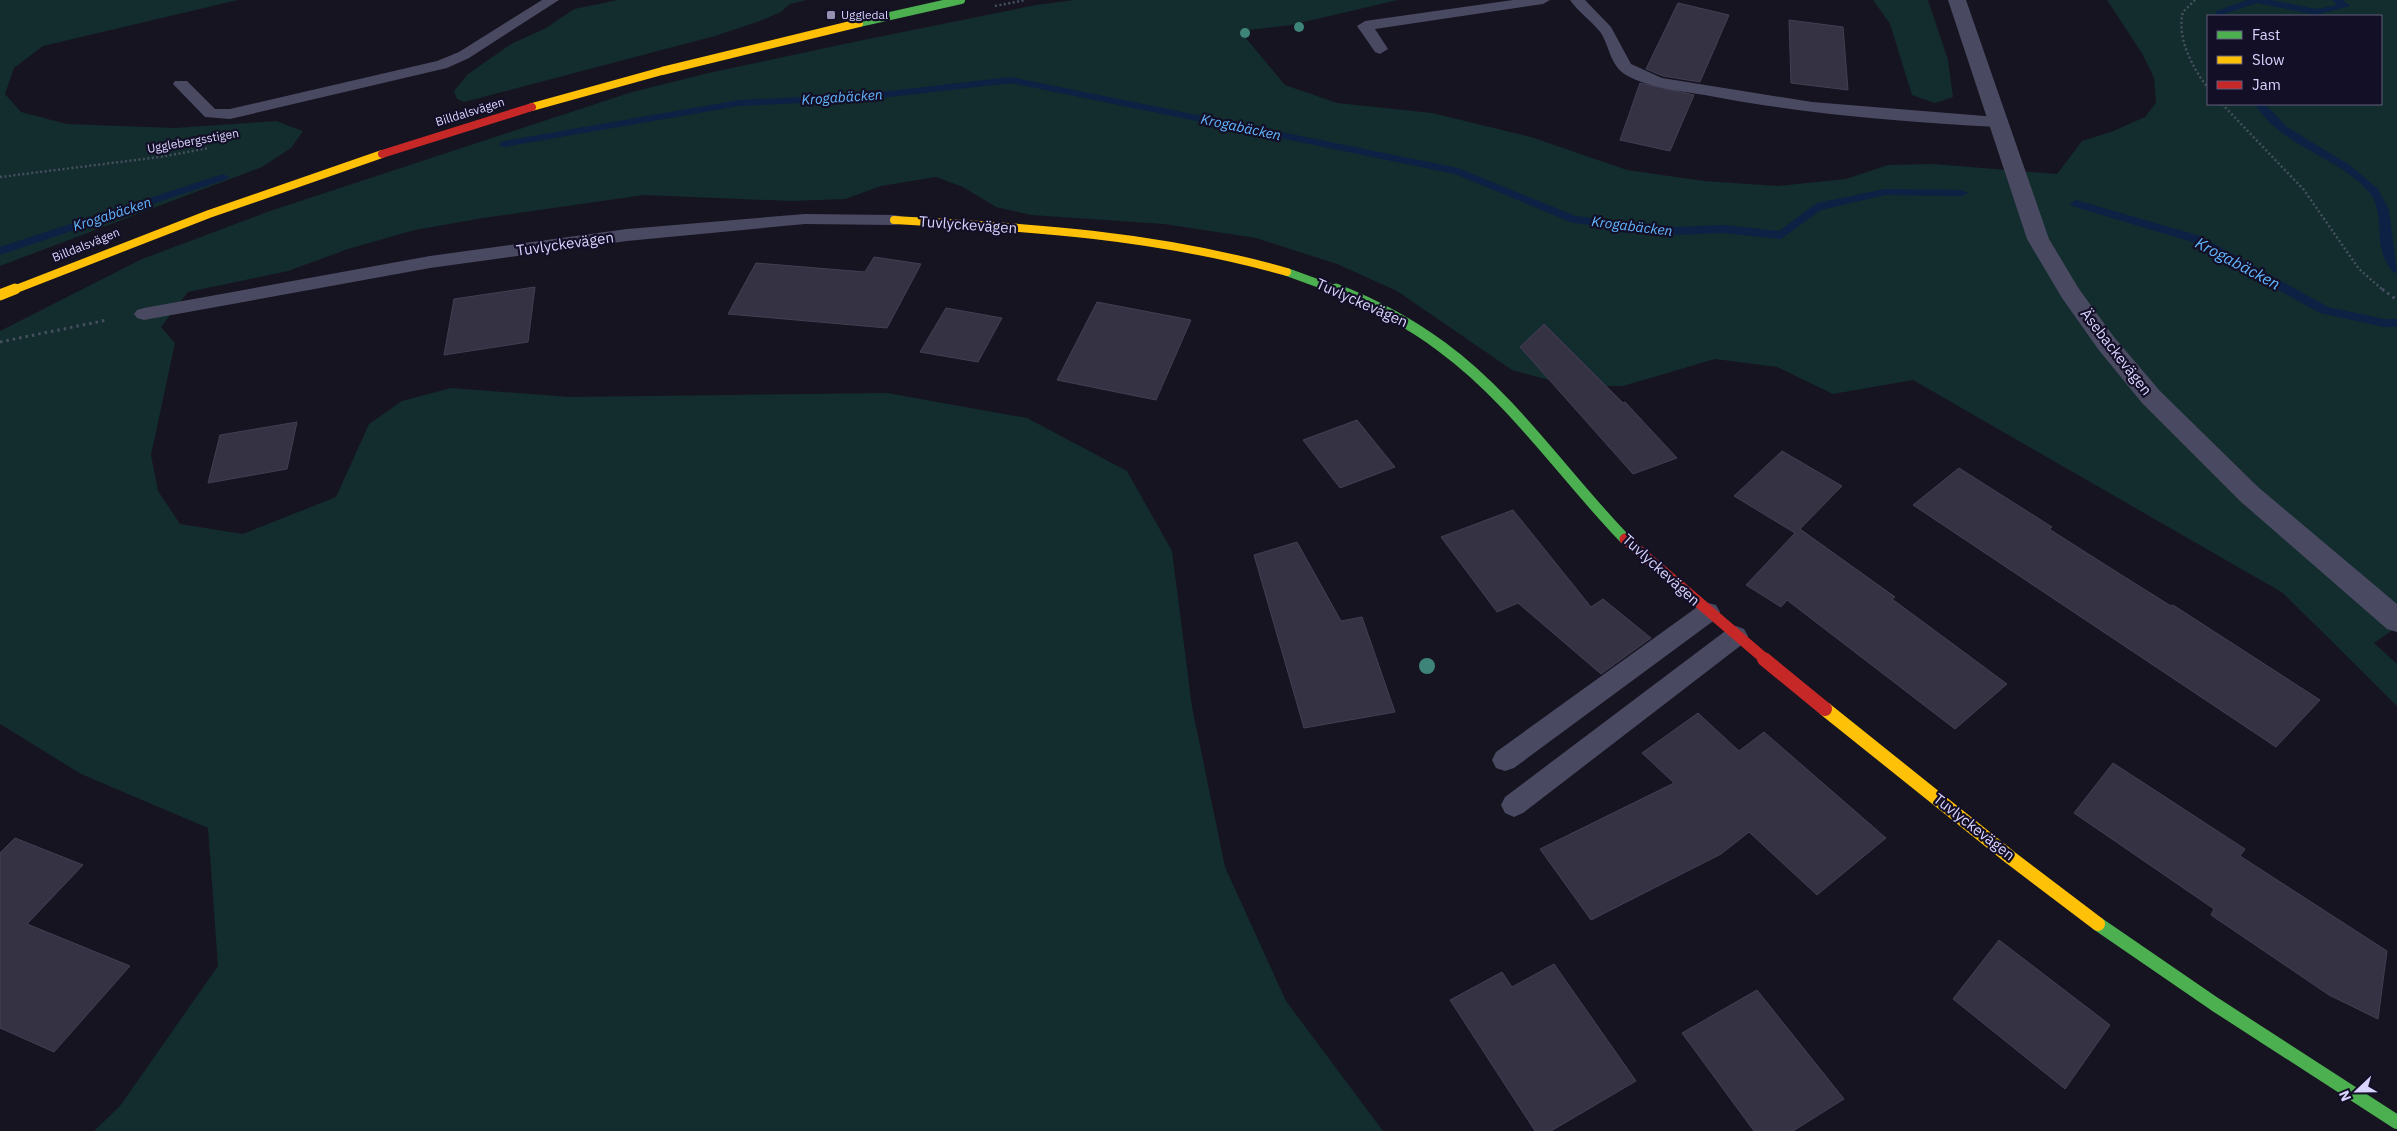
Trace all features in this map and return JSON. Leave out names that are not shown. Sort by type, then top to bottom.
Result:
[{"type":"street","name":"Billdalsvägen","points":[[0,295],[149,234],[261,194],[552,101],[738,50],[961,0]]},
{"type":"street","name":"Äsebackevägen","points":[[1957,0],[2038,239],[2070,293],[2106,343],[2151,397],[2210,457],[2249,494],[2397,621]]},
{"type":"street","name":"Tuvlyckevägen","points":[[894,220],[1062,231],[1180,246],[1283,270],[1379,307],[1421,330],[1466,364],[1507,404],[1594,507],[1640,554],[1736,636],[1952,810],[2106,930],[2245,1025],[2397,1122]]},
{"type":"lane","points":[[181,84],[211,114],[230,114],[347,88],[442,65],[464,55],[552,0]]},
{"type":"lane","points":[[1380,50],[1365,26],[1543,0]]},
{"type":"lane","points":[[1578,0],[1606,30],[1614,42],[1617,58],[1630,70],[1662,82],[1746,99],[1950,120],[1997,122]]},
{"type":"lane","name":"Tuvlyckevägen","points":[[144,314],[430,262],[627,235],[805,219],[894,220]]},
{"type":"lane","points":[[1505,760],[1708,612]]},
{"type":"lane","points":[[1514,805],[1736,636]]},
{"type":"path","points":[[2195,0],[2187,5],[2182,14],[2181,28],[2190,57],[2207,86]]},
{"type":"path","points":[[2223,105],[2304,190],[2360,269],[2376,285],[2397,299]]},
{"type":"path","name":"Ugglebergsstigen","points":[[0,177],[160,157],[212,147]]},
{"type":"path","points":[[0,342],[80,324],[144,314]]},
{"type":"green space","points":[[0,0],[238,0],[43,46],[14,68],[5,94],[21,112],[67,124],[175,128],[276,121],[303,131],[291,148],[262,167],[0,266]]},
{"type":"green space","points":[[618,0],[807,0],[790,4],[781,12],[760,21],[715,36],[464,102],[457,99],[454,91],[468,74],[511,44],[546,28],[574,9]]},
{"type":"green space","points":[[1074,0],[1398,0],[1291,25],[1240,31],[1285,85],[1337,103],[1432,113],[1531,137],[1627,170],[1704,181],[1778,186],[1846,179],[1888,165],[1934,164],[2057,174],[2082,141],[2111,132],[2145,117],[2156,103],[2154,78],[2143,55],[2107,0],[2397,0],[2397,627],[2374,643],[2397,664],[2397,706],[2283,593],[1913,380],[1833,394],[1777,367],[1715,359],[1623,386],[1560,383],[1512,370],[1397,291],[1337,264],[1256,238],[1164,224],[1031,215],[996,207],[963,187],[936,177],[881,186],[845,199],[791,201],[644,195],[483,218],[415,230],[348,249],[288,271],[188,292],[161,327],[175,343],[151,455],[158,491],[180,524],[243,534],[336,497],[369,424],[402,401],[451,388],[569,397],[887,393],[1027,418],[1127,471],[1172,551],[1192,707],[1225,867],[1286,1001],[1383,1131],[94,1131],[120,1106],[218,966],[208,828],[81,774],[0,724],[0,331],[142,259],[267,212],[632,92],[713,72],[1036,5]]},
{"type":"green space","points":[[1873,0],[1928,0],[1948,60],[1953,97],[1935,103],[1912,95],[1890,24]]},
{"type":"building","points":[[1678,3],[1729,15],[1700,82],[1663,76],[1646,69]]},
{"type":"building","points":[[1789,20],[1843,27],[1848,90],[1791,83]]},
{"type":"building","points":[[1640,83],[1694,95],[1670,151],[1620,140]]},
{"type":"building","points":[[874,257],[921,264],[887,328],[728,314],[756,263],[865,272]]},
{"type":"building","points":[[535,287],[528,342],[444,355],[454,299]]},
{"type":"building","points":[[1097,302],[1191,320],[1156,400],[1057,380]]},
{"type":"building","points":[[946,308],[1002,318],[978,362],[920,352]]},
{"type":"building","points":[[1544,324],[1623,403],[1625,402],[1677,458],[1633,474],[1520,347]]},
{"type":"building","points":[[1357,420],[1395,467],[1340,488],[1303,440]]},
{"type":"building","points":[[297,422],[287,469],[208,483],[220,435]]},
{"type":"building","points":[[1782,451],[1842,486],[1800,529],[1895,597],[1892,599],[2007,684],[1955,729],[1787,600],[1781,607],[1746,585],[1795,533],[1734,496]]},
{"type":"building","points":[[1959,468],[2052,527],[2049,529],[2171,606],[2173,605],[2320,700],[2276,747],[1913,505]]},
{"type":"building","points":[[1513,510],[1591,607],[1603,599],[1651,638],[1601,674],[1518,603],[1497,612],[1441,537]]},
{"type":"building","points":[[1297,542],[1341,621],[1362,617],[1395,712],[1304,728],[1254,555]]},
{"type":"building","points":[[1698,713],[1739,751],[1764,732],[1886,838],[1817,895],[1749,832],[1721,854],[1591,920],[1540,849],[1674,783],[1642,753]]},
{"type":"building","points":[[2113,763],[2245,849],[2240,856],[2387,951],[2378,1019],[2329,995],[2211,915],[2214,909],[2074,813]]},
{"type":"building","points":[[15,838],[83,865],[27,924],[130,966],[54,1052],[0,1028],[0,853]]},
{"type":"building","points":[[1999,940],[2110,1025],[2065,1089],[1953,999]]},
{"type":"building","points":[[1554,964],[1636,1081],[1551,1131],[1535,1131],[1450,1000],[1502,972],[1512,987]]},
{"type":"building","points":[[1757,990],[1844,1099],[1793,1131],[1754,1131],[1682,1033]]},
{"type":"waterway","name":"Krogabäcken","points":[[2220,15],[2219,13],[2256,0],[2316,12],[2345,6],[2337,0]]},
{"type":"waterway","name":"Krogabäcken","points":[[504,144],[739,103],[863,97],[1011,80],[1458,171],[1573,219],[1676,231],[1723,229],[1781,235],[1817,207],[1885,192],[1962,193]]},
{"type":"waterway","name":"Krogabäcken","points":[[2261,105],[2270,118],[2283,129],[2347,168],[2374,191],[2380,200],[2383,210],[2388,250],[2391,260],[2397,269]]},
{"type":"waterway","name":"Krogabäcken","points":[[0,251],[223,177]]},
{"type":"waterway","name":"Krogabäcken","points":[[2076,204],[2196,239],[2324,310],[2384,323],[2397,323]]},
{"type":"traffic: fast","points":[[859,23],[961,0]]},
{"type":"traffic: fast","points":[[1287,272],[1329,286],[1369,303],[1408,323],[1444,348],[1493,392],[1625,539]]},
{"type":"traffic: fast","points":[[2098,924],[2216,1005],[2397,1122]]},
{"type":"traffic: slow","points":[[532,107],[662,71],[859,23]]},
{"type":"traffic: slow","points":[[0,295],[209,214],[382,154]]},
{"type":"traffic: slow","points":[[894,220],[993,225],[1142,239],[1239,258],[1287,272]]},
{"type":"traffic: slow","points":[[1825,709],[2011,858],[2098,924]]},
{"type":"traffic: jam","points":[[382,154],[532,107]]},
{"type":"traffic: jam","points":[[1625,539],[1706,611],[1825,709]]},
{"type":"place","name":"Uggledal","points":[[831,15]]}]
